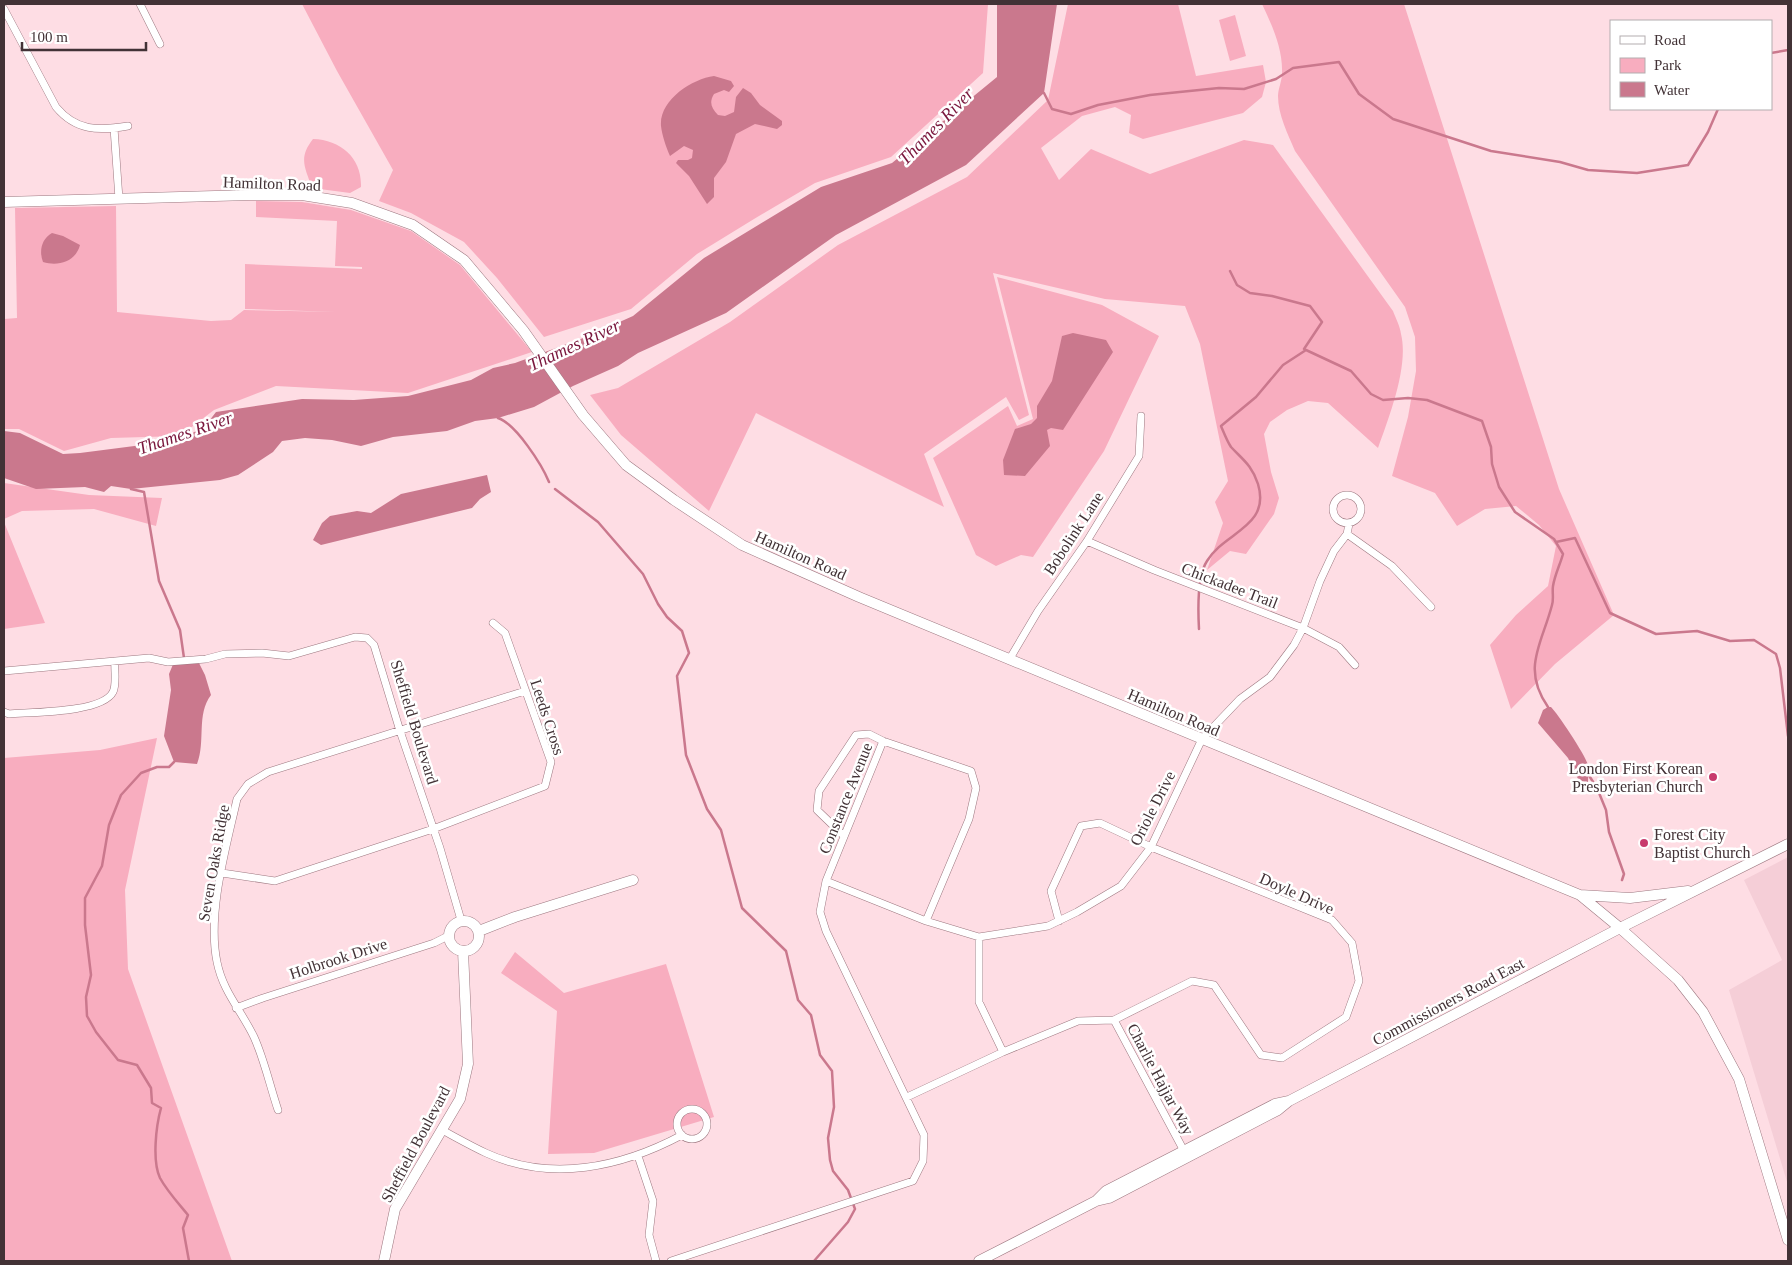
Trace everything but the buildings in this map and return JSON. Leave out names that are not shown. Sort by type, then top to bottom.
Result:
[{"type":"main road","name":"Hamilton Road","points":[[4,202],[302,195],[352,203],[413,225],[464,260],[523,330],[574,402],[626,465],[674,500],[742,545],[1009,660],[1580,895],[1678,980],[1704,1012],[1739,1079],[1788,1240]]},
{"type":"main road","points":[[1620,928],[1788,844]]},
{"type":"main road","points":[[478,930],[515,916],[633,880]]},
{"type":"main road","points":[[1580,895],[1630,898],[1696,890]]},
{"type":"main road","points":[[461,920],[470,921],[478,930],[477,943],[471,949],[462,951],[454,948],[448,936],[450,928],[461,920]]},
{"type":"main road","name":"Commissioners Road East","points":[[979,1261],[1096,1202],[1110,1198],[1278,1110],[1289,1101],[1620,928]]},
{"type":"main road","name":"Sheffield Boulevard","points":[[384,1261],[395,1209],[460,1099],[468,1064],[462,951]]},
{"type":"main road","name":"Commissioners Road East","points":[[1096,1202],[1106,1192],[1184,1151],[1275,1104],[1289,1101]]},
{"type":"street","points":[[140,4],[160,44]]},
{"type":"street","points":[[4,9],[56,107],[67,120],[79,126],[114,128],[128,126]]},
{"type":"street","points":[[114,128],[119,199]]},
{"type":"street","name":"Bobolink Lane","points":[[1009,660],[1038,611],[1087,541],[1139,456],[1140,416]]},
{"type":"street","name":"Oriole Drive","points":[[826,881],[926,921],[979,937],[1048,926],[1120,886],[1151,847],[1202,740],[1240,699],[1270,677],[1303,628],[1320,581],[1334,551],[1347,534],[1349,524],[1360,516],[1361,506],[1356,498],[1347,495],[1335,502],[1333,510],[1336,519],[1349,524]]},
{"type":"street","points":[[1347,534],[1392,566],[1431,607]]},
{"type":"street","name":"Chickadee Trail","points":[[1087,541],[1154,570],[1303,628],[1339,647],[1355,665]]},
{"type":"street","name":"Leeds Cross","points":[[433,830],[451,821],[545,786],[551,762],[505,633],[493,623]]},
{"type":"street","name":"Sheffield Boulevard","points":[[114,660],[149,658],[168,662],[225,654],[262,653],[289,656],[355,637],[366,638],[374,645],[380,660],[400,731],[461,920]]},
{"type":"street","points":[[4,671],[114,660],[114,690],[108,700],[91,706],[9,714],[4,712]]},
{"type":"street","name":"Seven Oaks Ridge","points":[[278,1110],[255,1039],[226,993],[216,961],[214,917],[238,799],[248,784],[268,772],[526,691]]},
{"type":"street","points":[[844,836],[817,810],[819,791],[856,735],[869,734],[883,741]]},
{"type":"street","name":"Constance Avenue","points":[[671,1261],[912,1181],[924,1161],[924,1135],[908,1097],[826,931],[820,912],[826,881],[883,741],[971,771],[976,788],[969,819],[926,921]]},
{"type":"street","name":"Doyle Drive","points":[[908,1097],[1003,1052],[1078,1021],[1114,1020],[1192,981],[1214,985],[1261,1055],[1282,1058],[1346,1017],[1359,981],[1352,943],[1332,920],[1151,847],[1100,823],[1081,826],[1051,891],[1058,921]]},
{"type":"street","points":[[222,873],[275,881],[433,830]]},
{"type":"street","name":"Holbrook Drive","points":[[236,1008],[434,943],[448,936]]},
{"type":"street","points":[[979,937],[979,1002],[1003,1052]]},
{"type":"street","name":"Charlie Hajjar Way","points":[[1114,1020],[1184,1151]]},
{"type":"street","points":[[442,1130],[486,1153],[530,1166],[580,1168],[614,1163],[638,1156],[650,1152],[682,1135],[694,1139],[702,1136],[707,1122],[702,1113],[692,1109],[680,1116],[677,1125],[682,1135]]},
{"type":"street","points":[[638,1156],[653,1201],[649,1235],[656,1261]]},
{"type":"shaded area","points":[[1788,857],[1788,1185],[1729,990],[1782,960],[1744,880]]},
{"type":"green space","points":[[302,4],[988,4],[983,73],[891,157],[815,183],[697,254],[631,309],[544,337],[497,278],[464,242],[411,213],[379,201],[393,170],[337,71]]},
{"type":"green space","points":[[1068,4],[1178,4],[1196,76],[1263,65],[1266,82],[1262,97],[1243,113],[1143,139],[1129,133],[1131,115],[1115,107],[1082,116],[1041,148],[1059,180],[1091,149],[1150,174],[1244,140],[1273,145],[1393,311],[1399,325],[1403,347],[1400,376],[1397,391],[1378,448],[1328,403],[1308,401],[1287,410],[1270,422],[1264,434],[1271,472],[1279,498],[1274,514],[1246,554],[1230,551],[1207,570],[1223,523],[1215,502],[1228,481],[1200,344],[1185,306],[1105,299],[993,273],[1029,415],[1019,420],[1006,397],[924,454],[944,507],[756,413],[709,511],[621,435],[590,395],[618,388],[730,322],[838,245],[967,177],[1048,100]]},
{"type":"green space","points":[[1262,4],[1404,4],[1559,489],[1614,615],[1555,664],[1511,709],[1490,645],[1516,615],[1548,586],[1556,546],[1539,525],[1516,506],[1485,509],[1457,526],[1435,493],[1392,476],[1408,417],[1416,371],[1415,337],[1405,307],[1295,151],[1278,103],[1282,73],[1279,46]]},
{"type":"green space","points":[[1235,15],[1246,56],[1230,61],[1219,20]]},
{"type":"green space","points":[[313,139],[323,140],[341,147],[354,159],[358,167],[361,187],[350,193],[312,188],[305,168],[304,157]]},
{"type":"green space","points":[[256,201],[302,202],[351,210],[411,231],[460,265],[532,352],[408,393],[276,386],[214,410],[180,436],[111,438],[64,451],[19,429],[4,429],[4,319],[17,318],[15,208],[116,206],[117,312],[211,321],[231,320],[244,310],[337,312],[245,309],[245,264],[362,269],[362,267],[335,266],[337,221],[256,217]]},
{"type":"green space","points":[[997,277],[1102,305],[1159,336],[1104,451],[1033,557],[1021,555],[996,566],[976,555],[933,458],[1008,406],[1017,426],[1033,419]]},
{"type":"green space","points":[[4,483],[89,495],[162,498],[156,526],[94,509],[22,511],[4,519]]},
{"type":"green space","points":[[4,522],[45,623],[4,629]]},
{"type":"green space","points":[[157,738],[125,890],[128,969],[232,1261],[4,1261],[4,758],[100,750]]},
{"type":"green space","points":[[515,952],[564,993],[666,964],[714,1117],[594,1153],[548,1154],[557,1011],[501,973]]},
{"type":"water","name":"Thames River","points":[[997,4],[1057,4],[1044,93],[966,165],[836,235],[726,313],[638,353],[618,366],[573,386],[534,407],[498,418],[475,421],[447,431],[393,437],[361,446],[332,440],[305,438],[282,441],[273,452],[238,475],[220,480],[131,489],[111,486],[104,492],[85,487],[36,489],[4,478],[4,431],[20,433],[63,454],[181,440],[206,425],[216,412],[302,399],[354,400],[408,396],[471,380],[493,368],[515,363],[586,337],[633,316],[704,258],[821,187],[892,163],[997,77]]},
{"type":"water","points":[[714,76],[731,81],[734,86],[729,92],[724,90],[714,94],[711,105],[718,115],[725,116],[734,112],[736,97],[743,88],[751,93],[760,105],[782,121],[782,125],[777,129],[755,124],[736,134],[726,162],[714,178],[714,197],[707,204],[689,176],[676,163],[678,160],[692,158],[693,150],[684,146],[670,156],[661,126],[665,108],[679,92],[696,81]]},
{"type":"water","points":[[52,233],[63,236],[80,245],[78,251],[71,259],[55,264],[43,262],[41,254],[43,242]]},
{"type":"water","points":[[1073,333],[1106,340],[1113,352],[1063,430],[1051,428],[1047,430],[1050,446],[1025,476],[1004,475],[1003,460],[1015,429],[1031,424],[1037,418],[1037,406],[1052,381],[1062,336]]},
{"type":"water","points":[[487,475],[491,492],[480,499],[472,508],[321,545],[313,540],[322,523],[330,516],[357,511],[371,513],[401,494]]},
{"type":"water","points":[[198,661],[205,675],[211,695],[206,703],[202,720],[200,755],[197,764],[174,762],[164,736],[171,690],[169,674],[174,662]]},
{"type":"water","points":[[1551,707],[1582,753],[1588,765],[1588,782],[1579,781],[1568,758],[1538,723],[1543,710]]},
{"type":"waterway","points":[[1772,53],[1788,50]]},
{"type":"waterway","points":[[1044,93],[1052,109],[1071,114],[1098,105],[1150,95],[1219,88],[1244,89],[1276,79],[1293,68],[1339,62],[1359,94],[1393,119],[1491,151],[1560,162],[1588,170],[1637,173],[1688,165],[1708,132],[1718,110]]},
{"type":"waterway","points":[[1199,629],[1199,594],[1204,567],[1215,551],[1252,520],[1258,510],[1260,498],[1258,484],[1253,472],[1231,447],[1221,426],[1256,397],[1283,365],[1306,350],[1304,349],[1322,322],[1310,306],[1272,296],[1250,293],[1237,285],[1230,271]]},
{"type":"waterway","points":[[1306,350],[1351,371],[1371,394],[1383,400],[1408,398],[1427,400],[1482,421],[1491,447],[1492,464],[1499,487],[1515,512],[1554,539],[1563,554],[1554,582],[1553,603],[1536,656],[1536,680],[1540,693],[1548,707]]},
{"type":"waterway","points":[[498,418],[513,428],[520,436],[535,456],[549,482]]},
{"type":"waterway","points":[[131,489],[144,492],[159,581],[180,630],[184,658]]},
{"type":"waterway","points":[[555,489],[598,522],[643,574],[658,604],[667,617],[682,631],[689,653],[677,676],[686,755],[707,809],[721,830],[742,908],[786,951],[798,1000],[811,1015],[820,1055],[832,1071],[834,1107],[828,1138],[830,1160],[833,1171],[848,1190],[855,1209],[848,1222],[814,1261]]},
{"type":"waterway","points":[[1556,542],[1575,538],[1610,613],[1656,634],[1697,631],[1730,641],[1754,640],[1776,654],[1780,668],[1788,736]]},
{"type":"waterway","points":[[174,762],[169,767],[157,767],[141,773],[121,795],[109,825],[102,866],[85,898],[85,925],[91,975],[86,997],[87,1016],[96,1032],[118,1060],[137,1065],[151,1088],[152,1103],[161,1108],[156,1143],[156,1162],[160,1178],[166,1188],[188,1215],[183,1228],[189,1261]]},
{"type":"waterway","points":[[1588,774],[1597,788],[1606,810],[1609,832],[1624,874],[1622,880]]},
{"type":"place","name":"London First Korean Presbyterian Church","points":[[1713,777]]},
{"type":"place","name":"Forest City Baptist Church","points":[[1644,843]]}]
